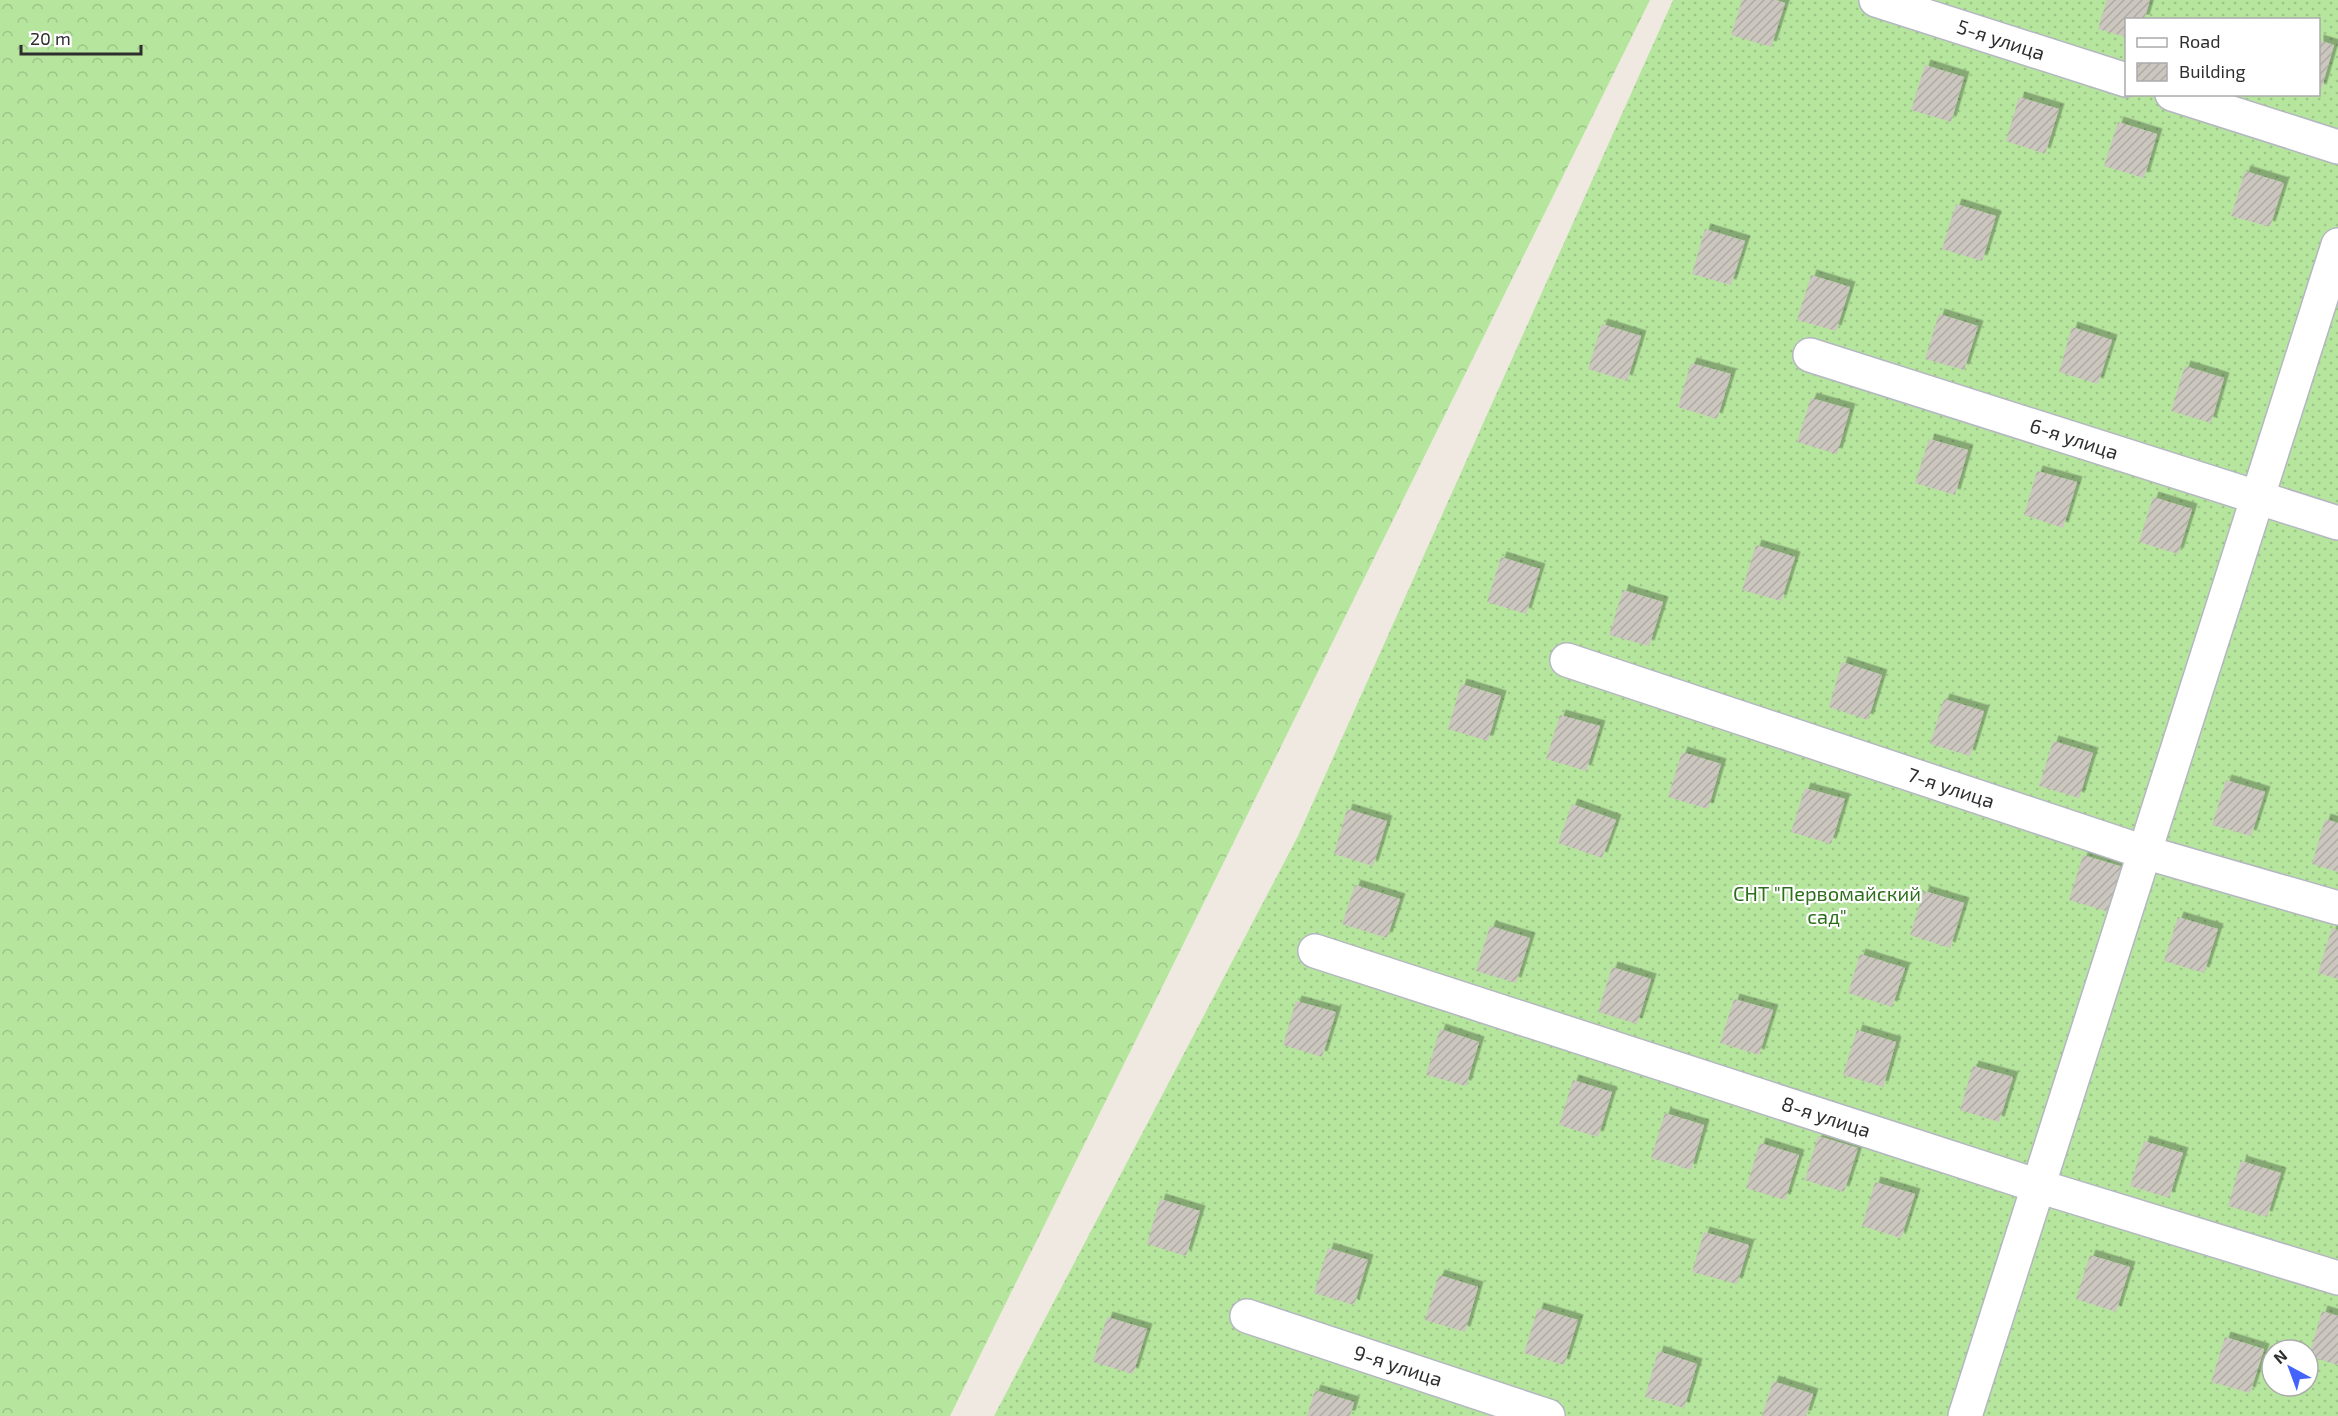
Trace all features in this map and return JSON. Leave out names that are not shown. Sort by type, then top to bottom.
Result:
[{"type":"street","name":"5-я улица","points":[[1876,0],[2125,79]]},
{"type":"street","points":[[2178,96],[2338,147]]},
{"type":"street","points":[[1965,1416],[2338,245]]},
{"type":"street","name":"6-я улица","points":[[1810,355],[2338,523]]},
{"type":"street","name":"7-я улица","points":[[1567,660],[2144,852],[2338,908]]},
{"type":"street","name":"8-я улица","points":[[1315,951],[2038,1186],[2338,1278]]},
{"type":"street","name":"9-я улица","points":[[1247,1316],[1548,1416]]},
{"type":"green space","points":[[0,0],[1650,0],[950,1416],[0,1416]]},
{"type":"green space","name":"СНТ \"Первомайский сад\"","points":[[1673,0],[2338,0],[2338,1416],[994,1416],[1298,836]]},
{"type":"building","points":[[1742,0],[1776,0],[1785,3],[1771,47],[1731,35]]},
{"type":"building","points":[[2107,0],[2150,0],[2145,18],[2125,18],[2125,37],[2098,29]]},
{"type":"building","points":[[2320,41],[2334,45],[2320,90]]},
{"type":"building","points":[[1925,65],[1964,77],[1951,122],[1911,110]]},
{"type":"building","points":[[2019,97],[2059,109],[2045,154],[2006,141]]},
{"type":"building","points":[[2118,122],[2157,134],[2144,178],[2104,166]]},
{"type":"building","points":[[2245,171],[2284,183],[2270,227],[2231,216]]},
{"type":"building","points":[[1956,204],[1996,216],[1982,261],[1942,249]]},
{"type":"building","points":[[1705,229],[1745,241],[1731,285],[1692,274]]},
{"type":"building","points":[[1811,275],[1850,287],[1836,331],[1797,320]]},
{"type":"building","points":[[1939,314],[1978,326],[1964,370],[1925,359]]},
{"type":"building","points":[[1602,324],[1641,336],[1627,381],[1588,369]]},
{"type":"building","points":[[2072,327],[2112,340],[2098,384],[2059,372]]},
{"type":"building","points":[[1691,363],[1731,374],[1717,419],[1678,407]]},
{"type":"building","points":[[2185,366],[2224,378],[2211,423],[2171,411]]},
{"type":"building","points":[[1811,398],[1850,409],[1837,454],[1797,442]]},
{"type":"building","points":[[1929,439],[1968,450],[1955,495],[1915,483]]},
{"type":"building","points":[[2037,471],[2077,482],[2063,528],[2024,515]]},
{"type":"building","points":[[2153,497],[2192,509],[2178,554],[2139,542]]},
{"type":"building","points":[[1756,545],[1795,557],[1781,601],[1742,590]]},
{"type":"building","points":[[1501,557],[1540,569],[1526,614],[1487,602]]},
{"type":"building","points":[[1623,590],[1663,602],[1649,646],[1609,635]]},
{"type":"building","points":[[1842,662],[1882,675],[1868,720],[1829,707]]},
{"type":"building","points":[[1461,684],[1501,696],[1488,741],[1448,729]]},
{"type":"building","points":[[1944,699],[1984,711],[1970,756],[1930,744]]},
{"type":"building","points":[[1560,715],[1600,726],[1586,771],[1546,759]]},
{"type":"building","points":[[2053,741],[2093,753],[2079,798],[2039,786]]},
{"type":"building","points":[[1682,752],[1721,764],[1708,809],[1668,797]]},
{"type":"building","points":[[2226,780],[2265,792],[2251,836],[2212,825]]},
{"type":"building","points":[[1805,788],[1845,799],[1831,844],[1791,832]]},
{"type":"building","points":[[1572,804],[1616,820],[1602,858],[1558,843]]},
{"type":"building","points":[[1347,809],[1387,821],[1373,866],[1334,854]]},
{"type":"building","points":[[2325,819],[2338,823],[2338,872],[2312,864]]},
{"type":"building","points":[[2083,855],[2123,867],[2109,912],[2069,900]]},
{"type":"building","points":[[1355,885],[1400,899],[1387,938],[1342,924]]},
{"type":"building","points":[[1924,891],[1964,903],[1950,948],[1910,935]]},
{"type":"building","points":[[2178,917],[2218,929],[2204,973],[2164,961]]},
{"type":"building","points":[[1490,926],[1530,938],[1516,983],[1476,971]]},
{"type":"building","points":[[2332,928],[2338,930],[2338,979],[2318,973]]},
{"type":"building","points":[[1860,954],[1905,968],[1892,1007],[1848,993]]},
{"type":"building","points":[[1612,967],[1651,979],[1637,1024],[1598,1012]]},
{"type":"building","points":[[1734,999],[1773,1010],[1759,1055],[1720,1043]]},
{"type":"building","points":[[1296,1001],[1336,1012],[1322,1057],[1283,1045]]},
{"type":"building","points":[[1440,1029],[1479,1042],[1466,1086],[1426,1075]]},
{"type":"building","points":[[1857,1030],[1896,1042],[1883,1087],[1843,1075]]},
{"type":"building","points":[[1973,1066],[2013,1077],[1999,1122],[1960,1110]]},
{"type":"building","points":[[1573,1080],[1612,1092],[1598,1137],[1559,1125]]},
{"type":"building","points":[[1665,1113],[1704,1125],[1691,1170],[1651,1158]]},
{"type":"building","points":[[1818,1136],[1858,1148],[1844,1192],[1805,1180]]},
{"type":"building","points":[[2144,1141],[2183,1153],[2169,1198],[2130,1186]]},
{"type":"building","points":[[1760,1143],[1799,1155],[1785,1200],[1746,1188]]},
{"type":"building","points":[[2241,1161],[2281,1173],[2267,1217],[2228,1206]]},
{"type":"building","points":[[1875,1182],[1915,1194],[1901,1238],[1862,1226]]},
{"type":"building","points":[[1160,1199],[1200,1211],[1186,1256],[1147,1244]]},
{"type":"building","points":[[1704,1232],[1749,1245],[1737,1284],[1692,1272]]},
{"type":"building","points":[[1328,1248],[1368,1260],[1354,1305],[1314,1293]]},
{"type":"building","points":[[2090,1255],[2130,1267],[2116,1312],[2076,1299]]},
{"type":"building","points":[[1439,1275],[1478,1287],[1465,1332],[1425,1320]]},
{"type":"building","points":[[1538,1308],[1578,1320],[1564,1365],[1524,1353]]},
{"type":"building","points":[[2322,1311],[2338,1316],[2338,1365],[2320,1359],[2320,1338],[2314,1338]]},
{"type":"building","points":[[1107,1317],[1147,1329],[1133,1374],[1093,1362]]},
{"type":"building","points":[[2225,1337],[2260,1348],[2260,1362],[2250,1393],[2211,1382]]},
{"type":"building","points":[[1658,1351],[1697,1364],[1684,1408],[1645,1397]]},
{"type":"building","points":[[1773,1381],[1813,1394],[1806,1416],[1762,1416]]},
{"type":"building","points":[[1315,1390],[1354,1402],[1350,1416],[1307,1416]]}]
